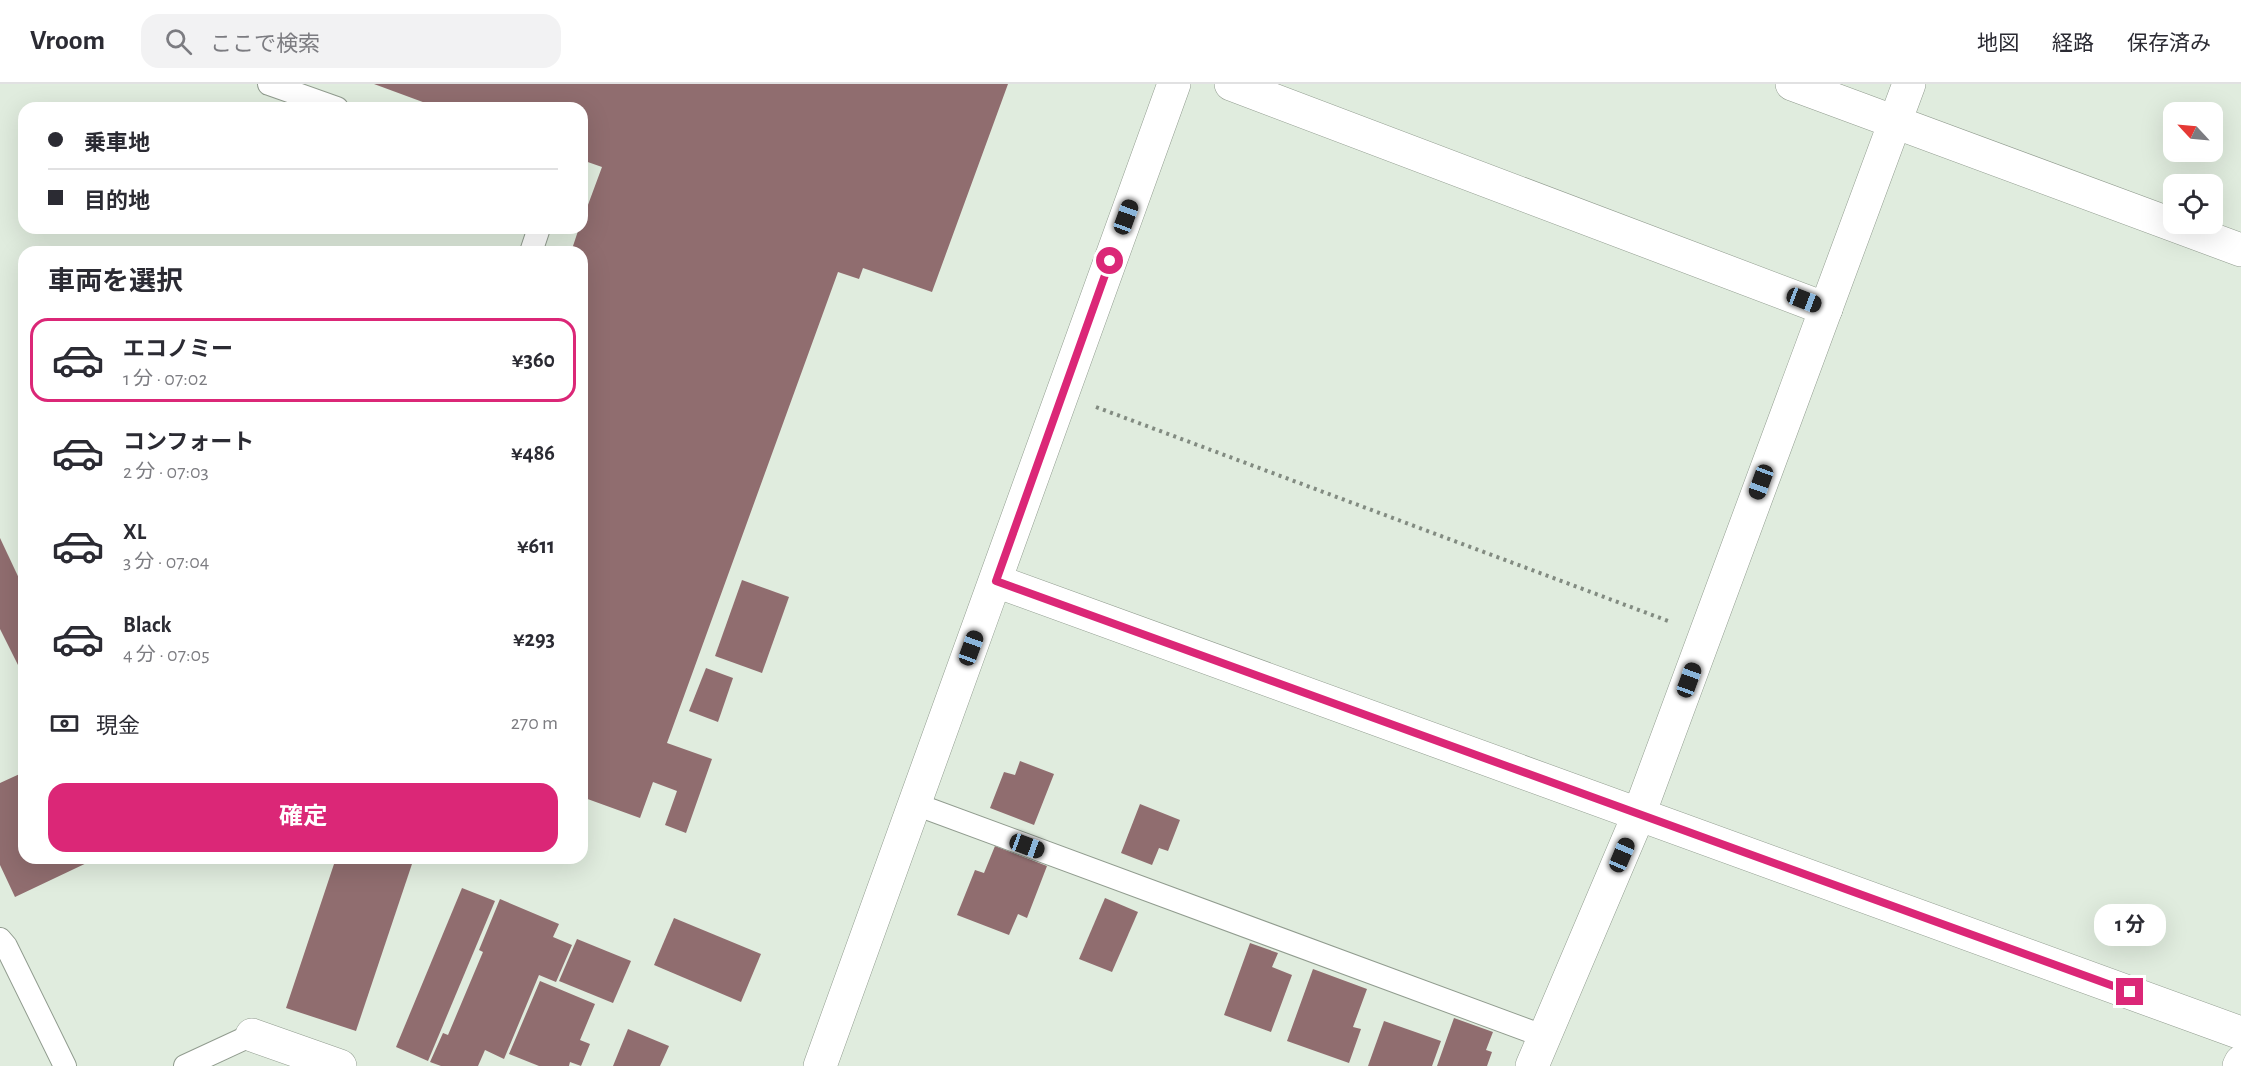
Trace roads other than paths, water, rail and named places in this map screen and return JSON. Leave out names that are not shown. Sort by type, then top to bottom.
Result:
[{"type":"street","points":[[820,1066],[1174,84]]},
{"type":"street","points":[[1231,84],[1826,309]]},
{"type":"street","points":[[1792,84],[2241,250]]},
{"type":"street","points":[[1538,1051],[1639,814],[1909,84]]},
{"type":"street","points":[[996,581],[2241,1032]]},
{"type":"street","points":[[252,1035],[340,1066]]},
{"type":"lane","points":[[269,84],[320,102]]},
{"type":"lane","points":[[915,804],[1538,1051]]},
{"type":"lane","points":[[0,939],[6,946],[65,1066]]},
{"type":"lane","points":[[185,1066],[252,1035]]}]
